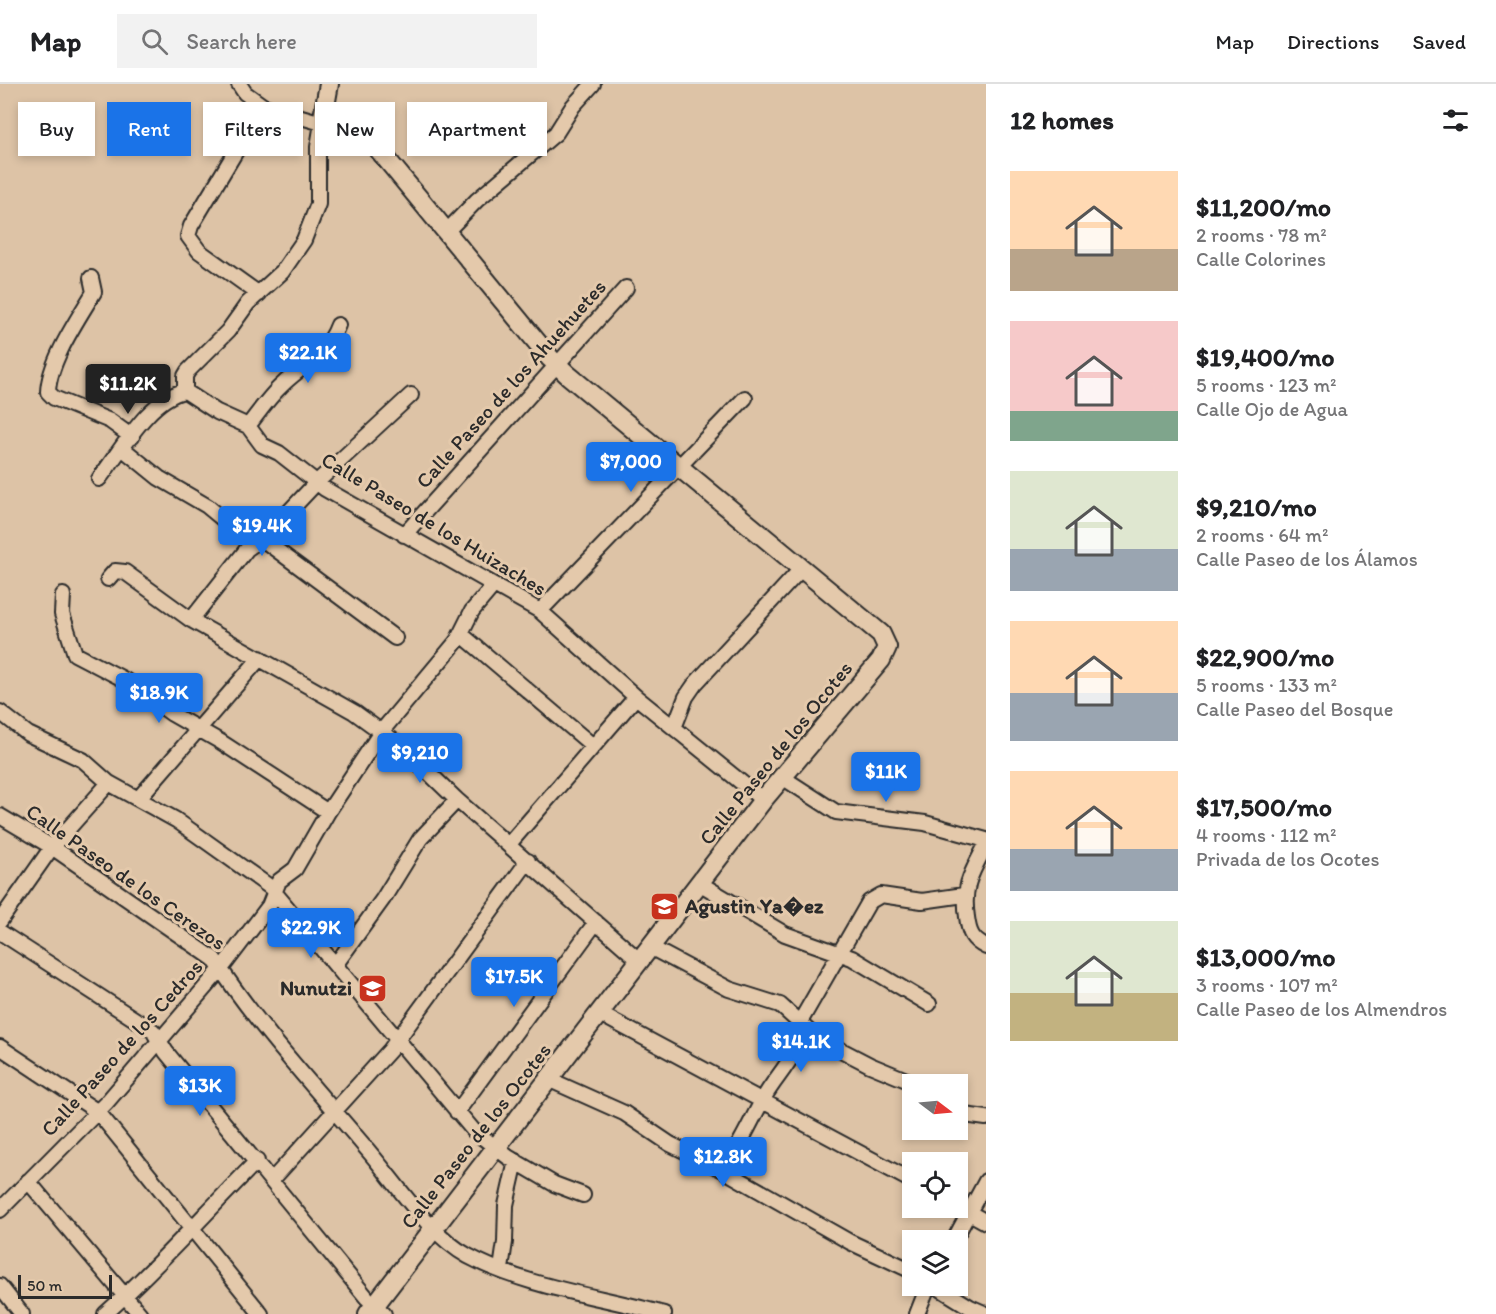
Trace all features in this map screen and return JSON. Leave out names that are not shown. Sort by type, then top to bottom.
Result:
[{"type":"street","points":[[238,84],[245,93],[257,102]]},
{"type":"street","points":[[326,102],[329,84]]},
{"type":"street","points":[[447,231],[477,200],[552,138],[573,106],[592,84]]},
{"type":"street","points":[[233,156],[191,226],[188,236],[199,251],[259,294]]},
{"type":"street","points":[[99,479],[161,400],[185,391],[185,376],[188,371],[228,332],[248,303],[282,272],[294,255],[312,222],[318,204],[318,156]]},
{"type":"street","points":[[384,156],[557,365],[802,568],[695,684],[686,697],[674,728]]},
{"type":"street","points":[[91,278],[94,292],[56,362],[49,380],[49,394],[110,421],[132,437]]},
{"type":"street","name":"Calle Paseo de los Ahuehuetes","points":[[404,536],[626,288]]},
{"type":"street","points":[[248,426],[276,391],[317,357],[334,337],[338,326]]},
{"type":"street","name":"Calle Paseo de los Huizaches","points":[[185,391],[217,412],[248,426],[262,445],[279,453],[317,482],[404,536],[540,611],[636,697],[763,800]]},
{"type":"street","points":[[191,620],[257,542],[317,482],[411,395]]},
{"type":"street","points":[[540,611],[745,398]]},
{"type":"street","points":[[122,448],[165,483],[207,506],[395,638]]},
{"type":"street","name":"Calle Paseo de los Ocotes","points":[[376,1311],[433,1226],[600,1014],[763,800],[881,660],[887,647],[881,634],[802,568]]},
{"type":"street","points":[[108,579],[115,571],[122,571],[191,620],[338,701],[430,771],[457,800],[596,922],[645,954],[729,989],[780,1005],[824,1041],[870,1065],[902,1078]]},
{"type":"street","name":"Calle Paseo de los Cedros","points":[[0,1210],[98,1112],[221,969],[269,906],[279,881],[295,869],[328,812],[381,732],[460,634],[472,611],[494,585]]},
{"type":"street","points":[[63,595],[62,614],[75,654],[118,676],[196,729],[328,812]]},
{"type":"street","points":[[460,634],[593,746]]},
{"type":"street","points":[[138,799],[196,729],[260,658]]},
{"type":"street","points":[[509,844],[636,697]]},
{"type":"street","points":[[0,712],[28,734],[83,760],[109,783],[207,840],[275,891],[457,1112],[494,1148],[554,1184],[583,1195]]},
{"type":"street","points":[[782,777],[836,812],[925,823],[986,840]]},
{"type":"street","points":[[0,921],[52,847],[109,783]]},
{"type":"street","points":[[336,964],[382,899],[420,839],[457,800]]},
{"type":"street","name":"Calle Paseo de los Cerezos","points":[[0,816],[52,847],[211,957],[230,984],[433,1226],[467,1255],[555,1287],[664,1314]]},
{"type":"street","points":[[986,845],[971,874],[964,895],[972,937],[986,947]]},
{"type":"street","points":[[272,1180],[336,1111],[396,1040],[528,861]]},
{"type":"street","points":[[699,883],[784,934],[840,953],[929,1004]]},
{"type":"street","points":[[723,1170],[742,1144],[762,1100],[798,1048],[800,1022],[869,902],[881,896],[922,902],[964,895]]},
{"type":"street","points":[[457,1112],[596,922]]},
{"type":"street","points":[[0,932],[148,1028],[258,1161],[376,1311]]},
{"type":"street","points":[[600,1014],[902,1176]]},
{"type":"street","points":[[0,1047],[98,1112],[261,1314]]},
{"type":"street","points":[[548,1079],[624,1113],[670,1144],[723,1170],[850,1242],[902,1266]]},
{"type":"street","points":[[968,1116],[986,1118]]},
{"type":"street","points":[[105,1314],[258,1161]]},
{"type":"street","points":[[501,1269],[506,1242],[506,1205],[516,1161]]},
{"type":"street","points":[[28,1181],[140,1314]]},
{"type":"street","points":[[968,1203],[986,1181]]},
{"type":"street","points":[[968,1212],[986,1222]]},
{"type":"street","points":[[0,1288],[22,1314]]},
{"type":"street","points":[[917,1314],[924,1296]]},
{"type":"street","points":[[952,1296],[986,1314]]},
{"type":"place","name":"Agustin Ya�ez","points":[[664,906]]},
{"type":"place","name":"Nunutzi","points":[[373,988]]}]
